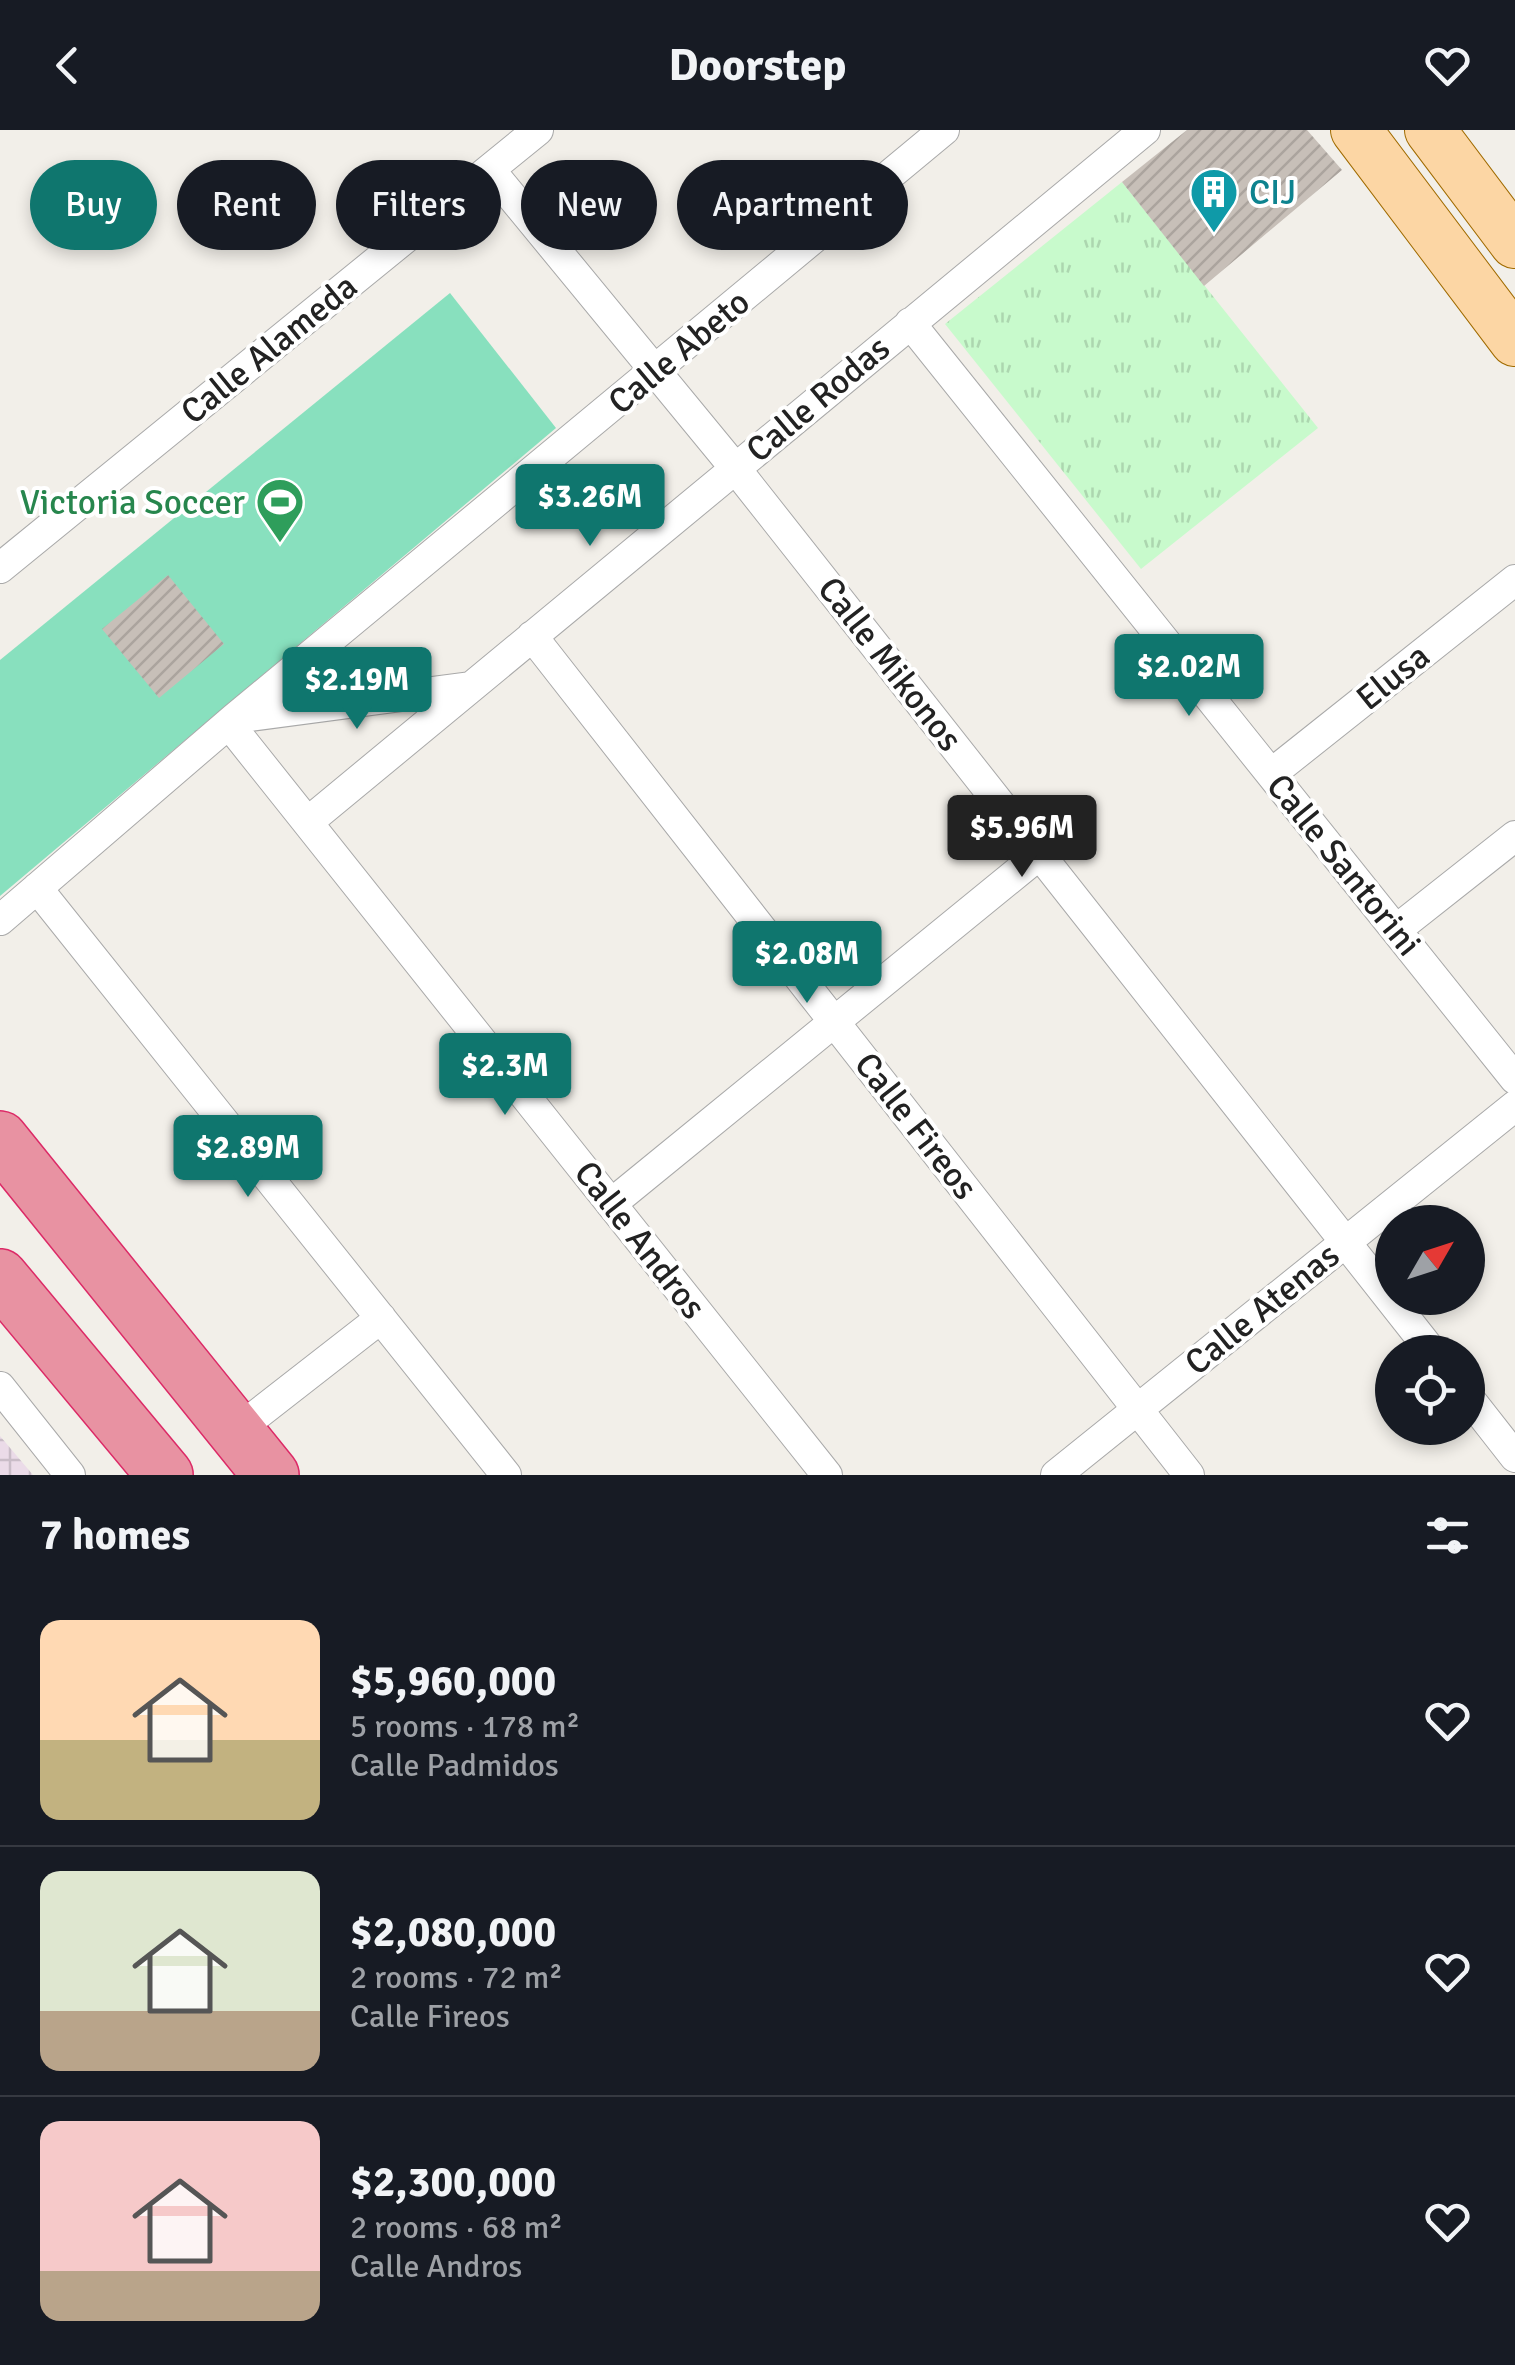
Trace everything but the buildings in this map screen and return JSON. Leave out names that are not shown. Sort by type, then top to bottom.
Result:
[{"type":"highway","points":[[0,1139],[271,1475]]},
{"type":"highway","points":[[0,1183],[89,1252]]},
{"type":"highway","points":[[0,1277],[166,1475]]},
{"type":"main road","points":[[1356,130],[1515,341]]},
{"type":"main road","points":[[1430,130],[1515,243]]},
{"type":"street","name":"Calle Alameda","points":[[501,161],[538,130]]},
{"type":"street","name":"Calle Abeto","points":[[0,920],[232,721],[944,130]]},
{"type":"street","name":"Calle Rodas","points":[[308,822],[1145,130]]},
{"type":"street","name":"Calle Mikonos","points":[[501,183],[735,468],[1419,1335]]},
{"type":"street","name":"Calle Alameda","points":[[0,568],[392,250]]},
{"type":"street","name":"Calle Santorini","points":[[910,323],[1515,1078]]},
{"type":"street","name":"Elusa","points":[[1271,774],[1515,580]]},
{"type":"street","name":"Calle Fireos","points":[[532,636],[1189,1475]]},
{"type":"street","points":[[232,721],[472,686]]},
{"type":"street","name":"Calle Andros","points":[[232,721],[827,1475]]},
{"type":"street","points":[[1396,930],[1515,836]]},
{"type":"street","points":[[612,1204],[1040,854]]},
{"type":"street","points":[[37,888],[506,1475]]},
{"type":"street","name":"Calle Atenas","points":[[1056,1475],[1515,1106]]},
{"type":"street","points":[[236,1432],[381,1318]]},
{"type":"street","points":[[0,1387],[70,1475]]},
{"type":"street","points":[[1485,1419],[1515,1457]]},
{"type":"shaded area","points":[[0,1436],[33,1475],[0,1475]]},
{"type":"green space","points":[[1122,182],[1318,428],[1141,569],[945,324]]},
{"type":"green space","name":"Victoria Soccer","points":[[450,293],[556,428],[0,896],[0,660]]},
{"type":"place","name":"CIJ","points":[[1214,234]]},
{"type":"place","name":"Victoria Soccer","points":[[280,544]]}]
